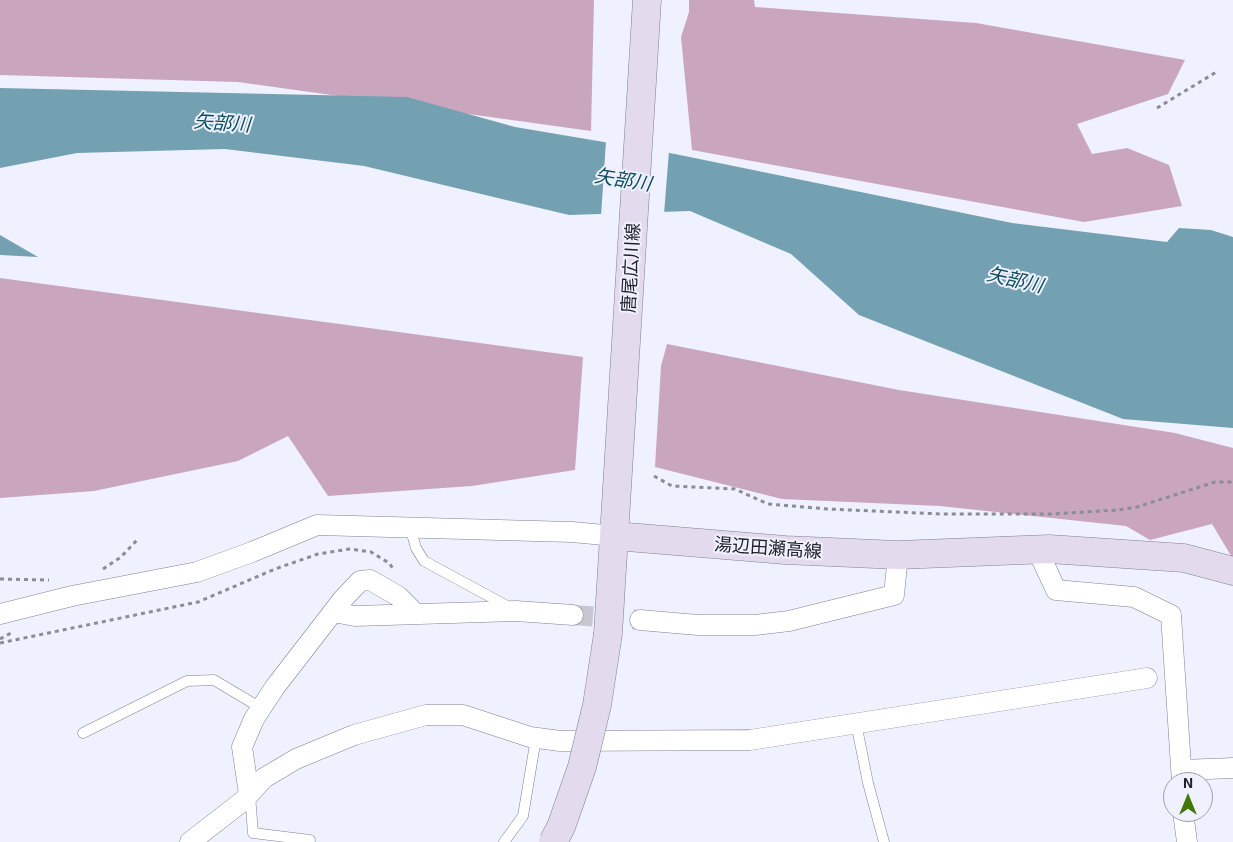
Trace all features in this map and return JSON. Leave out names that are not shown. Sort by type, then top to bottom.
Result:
[{"type":"main road","name":"唐尾広川線","points":[[615,536],[647,0]]},
{"type":"main road","name":"湯辺田瀬高線","points":[[615,536],[784,550],[898,555],[1037,549],[1184,558],[1233,571]]},
{"type":"main road","points":[[552,842],[561,827],[582,767],[597,704],[608,634],[615,536]]},
{"type":"street","points":[[0,614],[72,596],[197,572],[317,525],[572,532],[615,536]]},
{"type":"street","points":[[1037,549],[1056,590],[1134,597],[1171,615],[1182,772]]},
{"type":"street","points":[[640,620],[698,625],[755,625],[789,621],[894,595],[898,555]]},
{"type":"street","points":[[249,794],[242,747],[261,708],[333,612],[360,581],[370,580],[398,596],[415,613]]},
{"type":"street","points":[[333,612],[355,616],[516,611],[573,615]]},
{"type":"street","points":[[190,842],[201,836],[249,794],[264,778],[296,759],[354,735],[426,715],[463,715],[536,738],[560,741],[750,740],[1147,678]]},
{"type":"street","points":[[1208,772],[1233,768]]},
{"type":"street","points":[[1184,822],[1187,842]]},
{"type":"lane","points":[[410,528],[416,548],[424,561],[516,611]]},
{"type":"lane","points":[[83,733],[187,681],[214,680],[261,708]]},
{"type":"lane","points":[[856,724],[868,783],[884,842]]},
{"type":"lane","points":[[504,842],[522,816],[536,738]]},
{"type":"lane","points":[[249,794],[253,833],[310,840]]},
{"type":"path","points":[[1157,108],[1218,70]]},
{"type":"path","points":[[654,476],[672,486],[735,489],[768,504],[828,509],[940,514],[1052,514],[1118,510],[1137,507],[1215,482],[1233,482]]},
{"type":"path","points":[[98,573],[121,556],[137,540]]},
{"type":"path","points":[[0,642],[198,602],[275,569],[318,554],[350,549],[371,552],[389,563],[395,571]]},
{"type":"shaded area","points":[[0,0],[594,0],[591,131],[238,82],[0,75]]},
{"type":"shaded area","points":[[689,0],[754,0],[755,7],[976,23],[1185,60],[1168,94],[1077,124],[1092,154],[1127,148],[1169,165],[1182,206],[1084,222],[692,150],[681,37],[689,12]]},
{"type":"shaded area","points":[[0,278],[583,357],[575,470],[472,486],[328,496],[288,436],[238,461],[94,491],[0,498]]},
{"type":"shaded area","points":[[667,344],[899,390],[1175,433],[1233,448],[1233,559],[1212,524],[1150,540],[1126,526],[940,506],[782,499],[655,467],[661,366]]},
{"type":"water","name":"矢部川","points":[[0,88],[407,97],[515,127],[675,154],[1012,223],[1167,242],[1179,228],[1211,230],[1233,237],[1233,428],[1123,419],[859,315],[791,254],[690,211],[569,215],[364,166],[225,149],[77,153],[0,168]]},
{"type":"water","points":[[0,235],[38,257],[0,255]]},
{"type":"pier","points":[[606,141],[669,151],[664,214],[601,216]]},
{"type":"tunnel","points":[[573,615],[640,620]]}]
